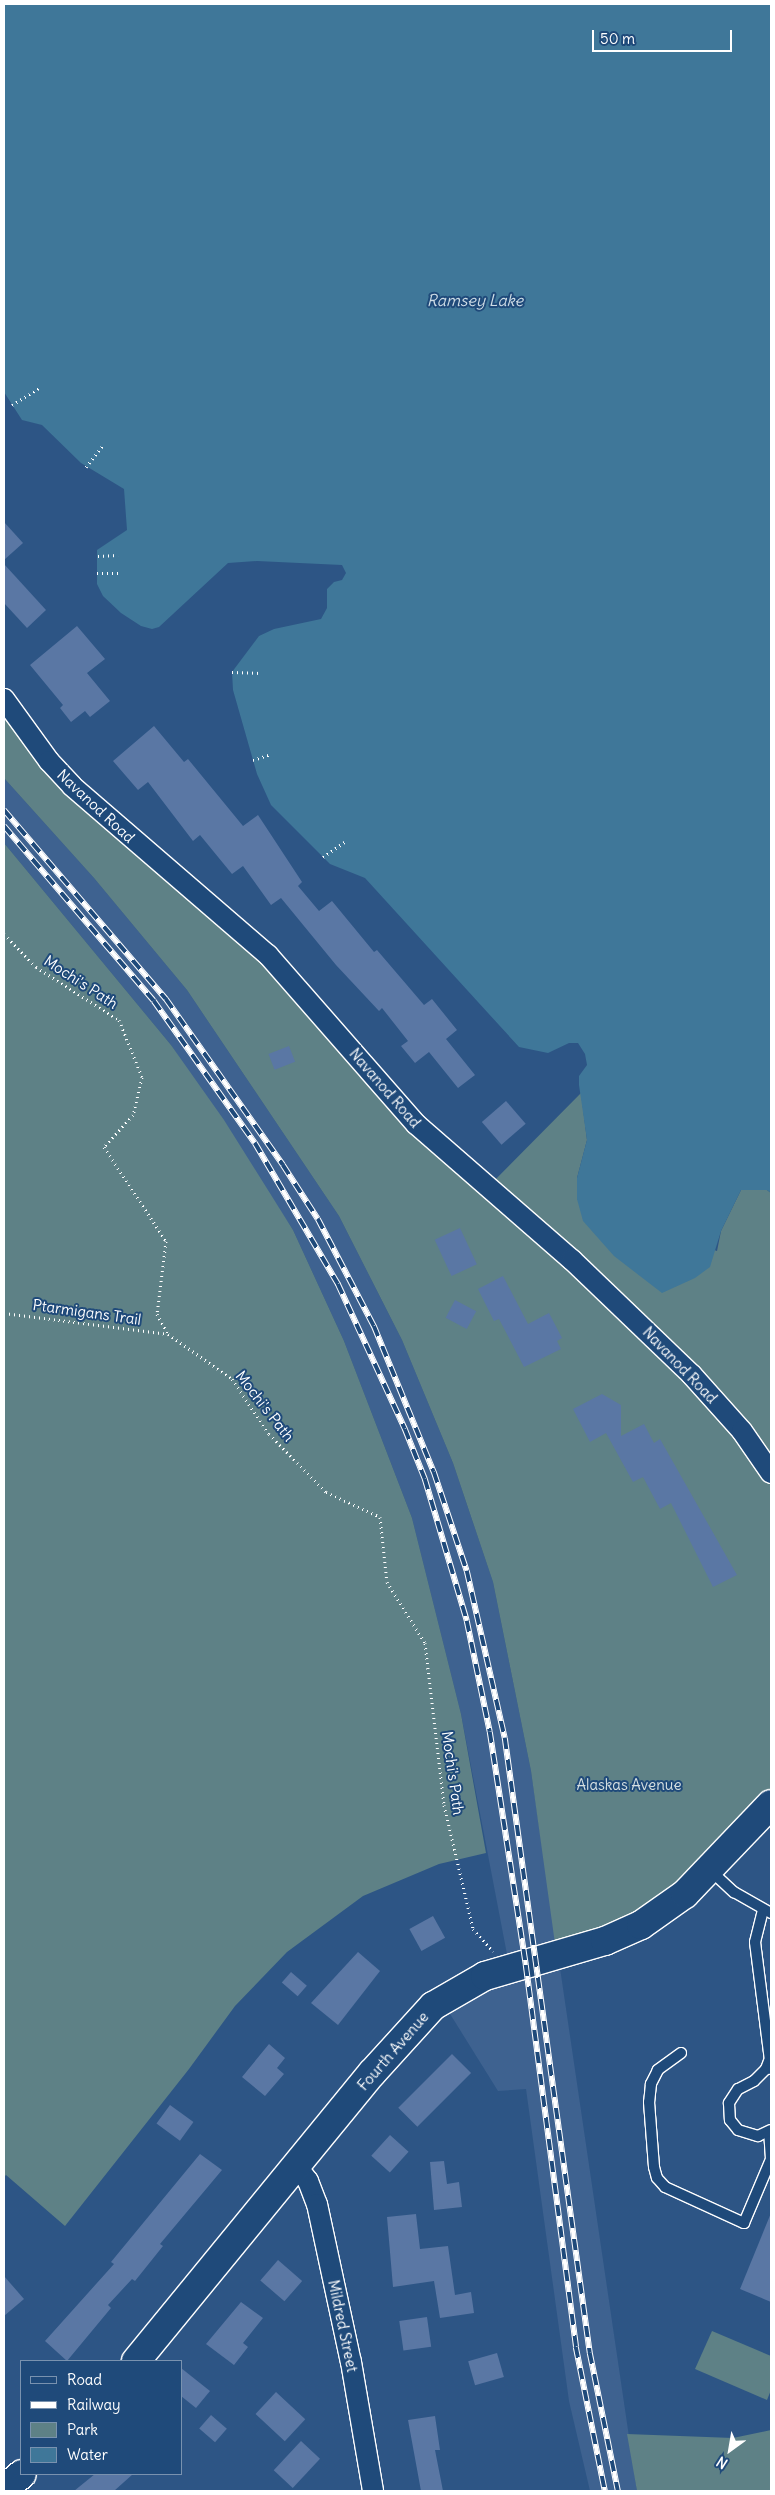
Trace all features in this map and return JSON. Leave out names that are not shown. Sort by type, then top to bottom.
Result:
[{"type":"street","name":"Navanod Road","points":[[4,699],[49,761],[72,786],[268,955],[416,1124],[572,1260],[691,1374],[742,1431],[771,1473]]},
{"type":"street","name":"Fourth Avenue","points":[[137,2360],[416,2022],[448,1995],[485,1976],[605,1941],[641,1925],[667,1909],[710,1870],[771,1804]]},
{"type":"street","name":"Mildred Street","points":[[297,2167],[308,2181],[317,2204],[351,2362],[367,2487]]},
{"type":"street","points":[[4,2489],[21,2475]]},
{"type":"lane","points":[[681,2053],[658,2070],[651,2084],[649,2102],[656,2178],[665,2187],[744,2223],[771,2160],[770,2131],[748,2136],[738,2130],[730,2120],[729,2103],[738,2089],[754,2081],[770,2064],[755,1942],[767,1912],[734,1892],[710,1870]]},
{"type":"path","points":[[12,406],[41,387]]},
{"type":"path","points":[[86,467],[103,445]]},
{"type":"path","points":[[98,556],[118,555]]},
{"type":"path","points":[[98,573],[121,573]]},
{"type":"path","points":[[232,672],[261,673]]},
{"type":"path","points":[[253,760],[271,754]]},
{"type":"path","points":[[322,857],[346,841]]},
{"type":"path","name":"Mochi's Path","points":[[4,934],[36,967],[119,1020],[142,1077],[133,1116],[104,1147],[166,1241],[158,1314],[168,1334],[232,1379],[269,1434],[326,1492],[380,1517],[388,1582],[425,1643],[444,1805],[473,1929],[510,1970]]},
{"type":"path","name":"Ptarmigans Trail","points":[[4,1313],[168,1334]]},
{"type":"shaded area","points":[[4,778],[94,878],[187,990],[339,1216],[402,1340],[453,1463],[493,1582],[531,1771],[637,2491],[590,2491],[569,2401],[526,2089],[498,2091],[442,2001],[510,1970],[461,1714],[412,1518],[344,1341],[293,1230],[171,1045],[4,843]]},
{"type":"green space","name":"Alaskas Avenue","points":[[4,697],[50,760],[196,891],[488,1187],[581,1093],[587,1140],[577,1178],[577,1199],[717,1251],[721,1231],[741,1190],[767,1190],[771,1193],[771,1806],[711,1871],[557,1958],[531,1771],[493,1582],[453,1463],[402,1340],[339,1216],[187,990],[94,878],[4,778]]},
{"type":"green space","points":[[4,843],[171,1045],[224,1120],[293,1230],[344,1341],[412,1518],[461,1714],[486,1853],[439,1864],[363,1896],[287,1952],[235,2006],[189,2069],[65,2226],[6,2175],[4,2177]]},
{"type":"green space","points":[[712,2331],[771,2356],[771,2390],[767,2400],[695,2369]]},
{"type":"green space","points":[[771,2430],[771,2491],[637,2491],[627,2434],[733,2438]]},
{"type":"water","name":"Ramsey Lake","points":[[4,4],[771,4],[771,1193],[767,1190],[741,1190],[721,1231],[710,1267],[695,1278],[662,1293],[614,1256],[583,1221],[577,1199],[577,1178],[587,1140],[579,1076],[587,1065],[585,1054],[578,1043],[569,1043],[548,1053],[519,1047],[365,878],[330,864],[271,805],[257,774],[233,690],[232,672],[259,636],[274,629],[321,619],[327,608],[327,589],[334,582],[342,580],[346,573],[342,565],[257,561],[228,563],[159,627],[152,629],[141,626],[121,613],[103,596],[97,584],[97,550],[127,530],[124,489],[81,463],[42,425],[22,420],[4,392]]},
{"type":"building","points":[[4,522],[23,543],[4,560]]},
{"type":"building","points":[[4,564],[46,610],[27,628],[4,603]]},
{"type":"building","points":[[77,626],[105,659],[87,673],[110,701],[90,717],[85,711],[71,722],[60,708],[63,705],[30,665]]},
{"type":"building","points":[[154,726],[184,762],[188,759],[243,826],[258,815],[302,882],[298,886],[319,911],[332,901],[374,952],[377,950],[424,1005],[432,999],[457,1030],[446,1039],[475,1075],[458,1088],[429,1052],[415,1063],[401,1046],[408,1041],[382,1008],[379,1011],[336,965],[281,898],[271,905],[243,866],[232,874],[200,835],[193,841],[148,782],[138,790],[113,761]]},
{"type":"building","points":[[289,1046],[295,1062],[275,1070],[268,1054]]},
{"type":"building","points":[[506,1101],[526,1124],[502,1145],[482,1122]]},
{"type":"building","points":[[460,1228],[477,1264],[452,1276],[435,1240]]},
{"type":"building","points":[[503,1276],[528,1324],[549,1313],[562,1338],[557,1341],[561,1349],[524,1367],[499,1319],[494,1321],[478,1289]]},
{"type":"building","points":[[455,1300],[476,1311],[467,1329],[446,1318]]},
{"type":"building","points":[[602,1394],[621,1405],[621,1436],[644,1424],[654,1443],[660,1439],[737,1575],[713,1587],[671,1503],[660,1509],[643,1477],[633,1482],[606,1433],[590,1442],[573,1409]]},
{"type":"building","points":[[433,1916],[445,1938],[422,1951],[409,1929]]},
{"type":"building","points":[[358,1952],[380,1971],[338,2025],[311,2003]]},
{"type":"building","points":[[291,1972],[307,1986],[298,1996],[282,1983]]},
{"type":"building","points":[[269,2044],[285,2058],[277,2068],[284,2074],[265,2096],[242,2077]]},
{"type":"building","points":[[452,2054],[471,2073],[417,2127],[398,2108]]},
{"type":"building","points":[[170,2105],[193,2122],[180,2141],[156,2124]]},
{"type":"building","points":[[390,2135],[409,2152],[390,2173],[371,2156]]},
{"type":"building","points":[[200,2154],[222,2170],[160,2244],[163,2246],[135,2281],[132,2279],[108,2305],[111,2308],[66,2360],[45,2341],[114,2264],[111,2262]]},
{"type":"building","points":[[444,2161],[447,2184],[459,2182],[462,2207],[434,2210],[430,2162]]},
{"type":"building","points":[[771,2213],[771,2302],[740,2289]]},
{"type":"building","points":[[416,2214],[420,2249],[448,2246],[455,2295],[471,2292],[474,2313],[440,2318],[434,2281],[393,2287],[387,2217]]},
{"type":"building","points":[[278,2260],[302,2281],[284,2301],[260,2280]]},
{"type":"building","points":[[4,2276],[24,2299],[4,2316]]},
{"type":"building","points":[[241,2302],[263,2318],[243,2343],[248,2347],[234,2365],[206,2344]]},
{"type":"building","points":[[427,2317],[431,2347],[403,2351],[399,2321]]},
{"type":"building","points":[[497,2353],[504,2377],[475,2385],[468,2361]]},
{"type":"building","points":[[182,2369],[210,2391],[196,2408],[182,2397]]},
{"type":"building","points":[[276,2392],[305,2419],[285,2441],[256,2414]]},
{"type":"building","points":[[211,2415],[227,2429],[215,2442],[199,2429]]},
{"type":"building","points":[[435,2416],[440,2450],[435,2450],[443,2491],[421,2491],[408,2420]]},
{"type":"building","points":[[301,2441],[320,2459],[293,2488],[274,2470]]},
{"type":"building","points":[[94,2475],[132,2475],[114,2491],[74,2491]]},
{"type":"railway","points":[[4,810],[166,999],[283,1165],[318,1219],[374,1326],[434,1472],[467,1571],[505,1738],[590,2353],[618,2491]]},
{"type":"railway","points":[[4,826],[154,1001],[255,1143],[338,1284],[405,1429],[425,1479],[467,1621],[490,1732],[526,1965],[576,2347],[605,2491]]}]
